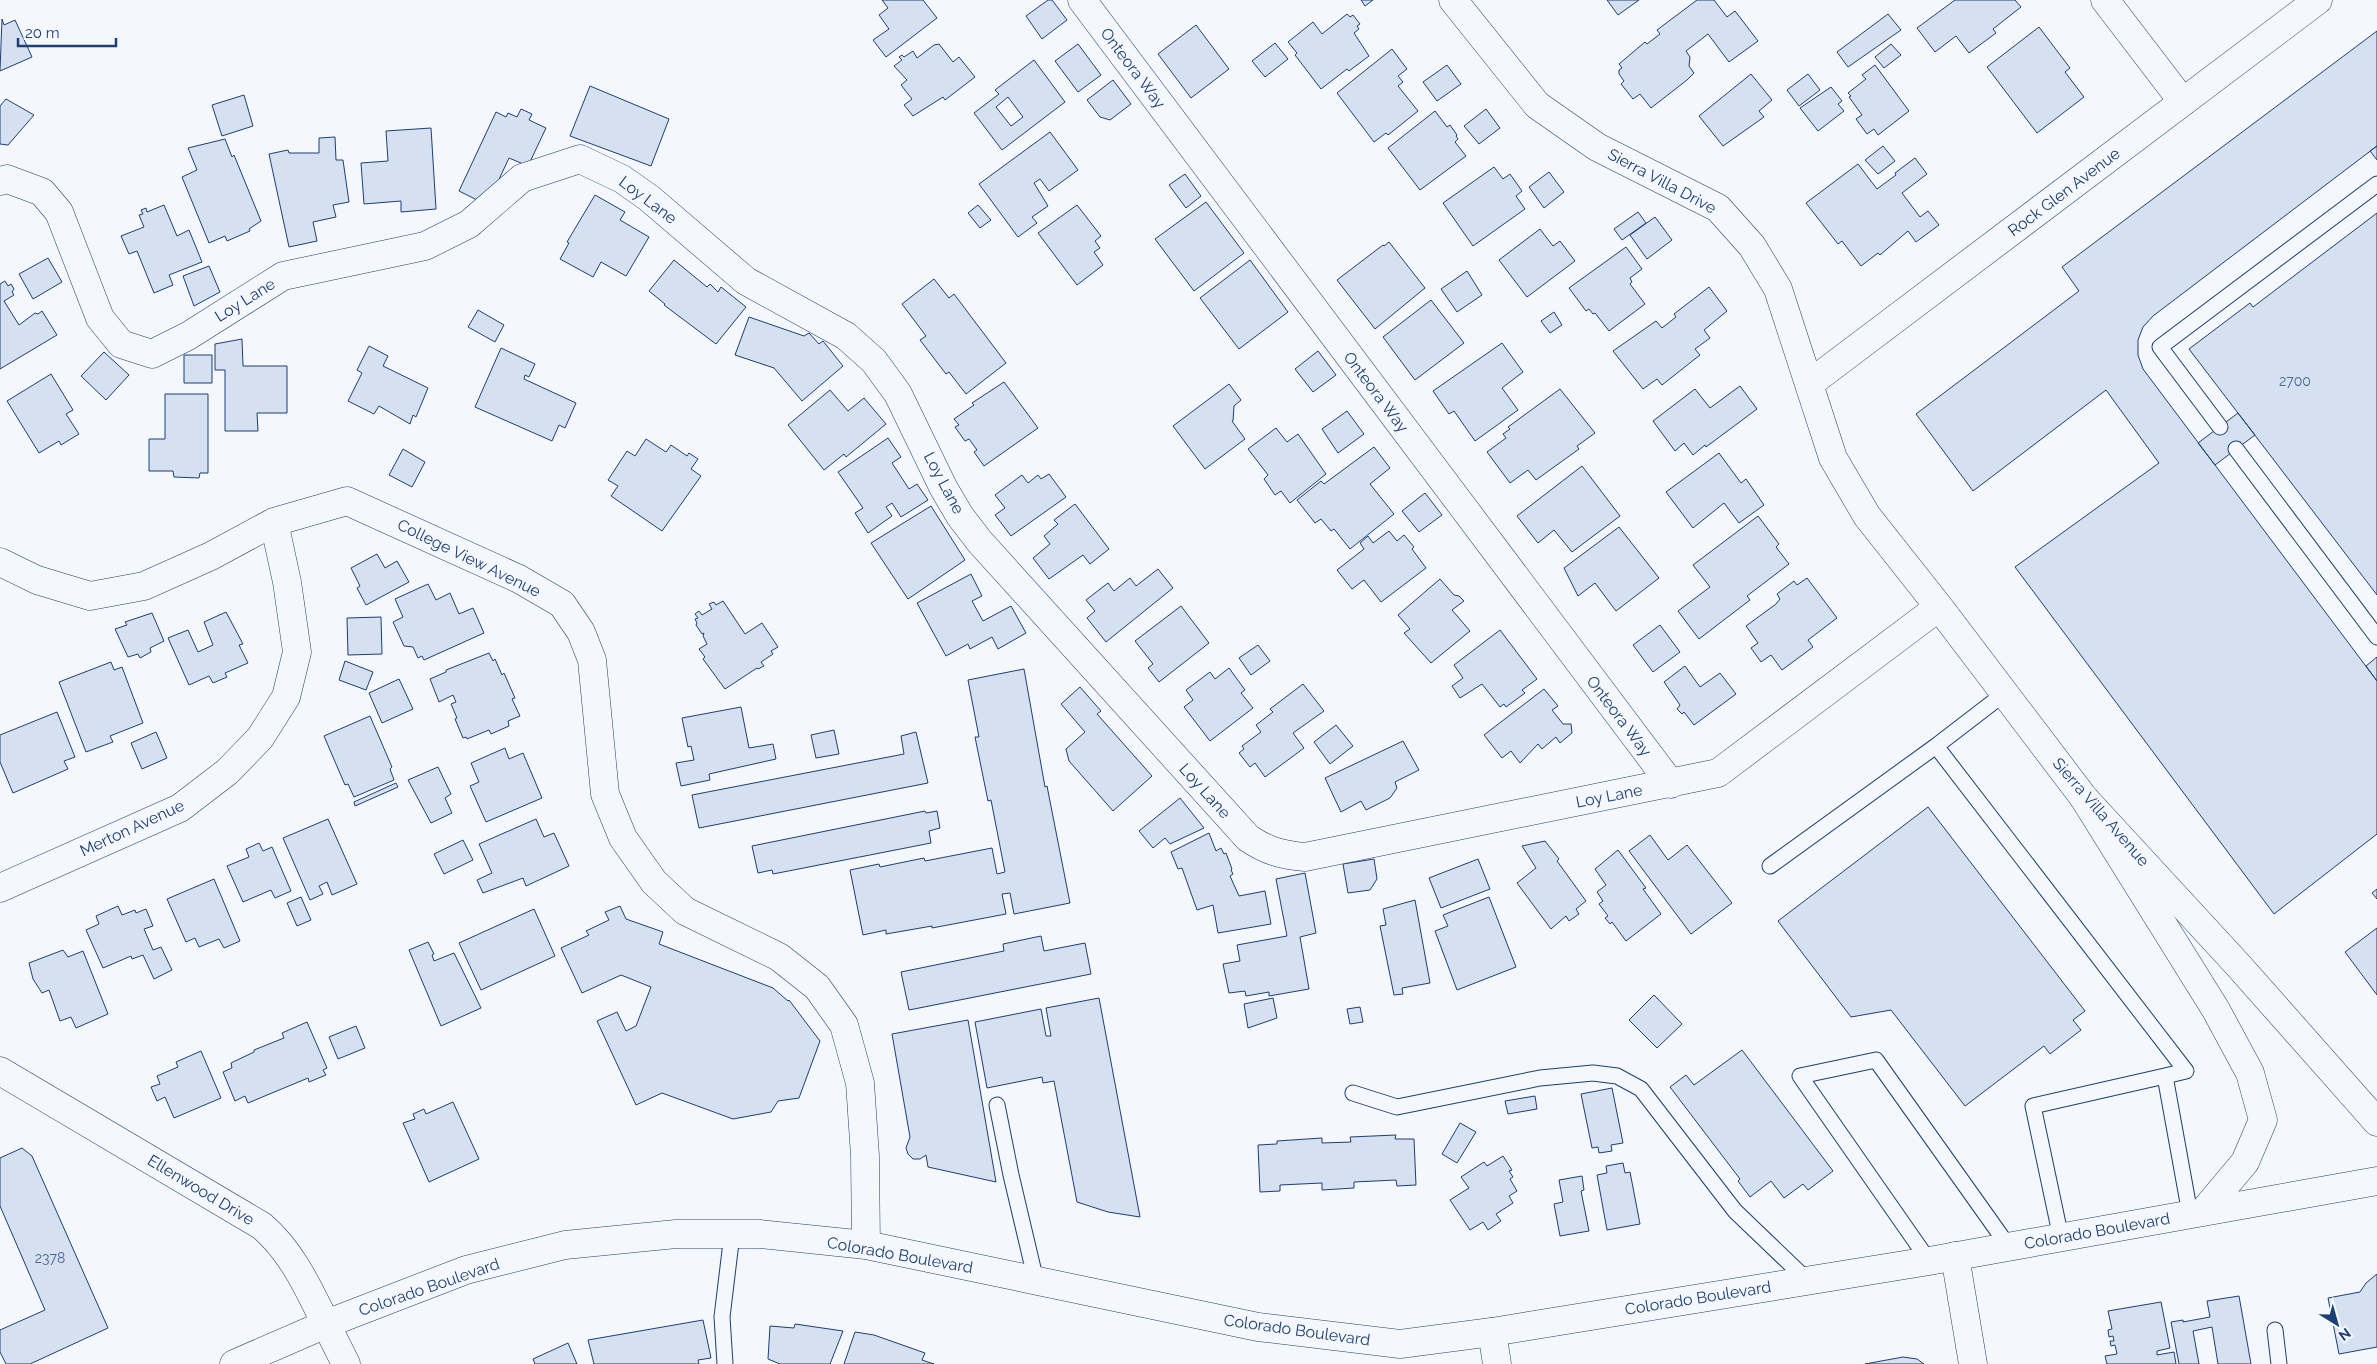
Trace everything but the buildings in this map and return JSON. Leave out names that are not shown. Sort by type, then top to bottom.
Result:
[{"type":"street","name":"Onteora Way","points":[[1082,0],[1671,784]]},
{"type":"street","name":"Sierra Villa Drive","points":[[1453,0],[1537,105],[1597,147],[1718,208],[1752,246],[1778,289],[1833,458]]},
{"type":"street","points":[[2105,0],[2183,102]]},
{"type":"street","name":"Rock Glen Avenue","points":[[1809,384],[2318,0]]},
{"type":"street","name":"Loy Lane","points":[[0,182],[7,178],[42,192],[59,212],[100,318],[121,344],[152,354],[188,336],[283,276],[425,246],[469,224],[522,178],[580,159],[622,178],[649,198],[746,280],[846,336],[874,362],[898,394],[943,487],[960,516],[980,542],[1248,838],[1264,849],[1283,856],[1305,857],[1706,777],[1729,766],[1940,607]]},
{"type":"street","name":"Sierra Villa Avenue","points":[[1833,458],[1867,516],[1940,607],[2084,798],[2238,965],[2377,1122]]},
{"type":"street","name":"College View Avenue","points":[[0,562],[37,580],[90,596],[144,586],[211,556],[274,522],[347,501],[520,579],[562,604],[581,632],[592,660],[605,794],[623,838],[654,882],[685,911],[779,958],[817,987],[844,1025],[860,1083],[866,1156],[866,1246]]},
{"type":"street","name":"Merton Avenue","points":[[0,888],[180,808],[226,772],[260,738],[286,697],[297,652],[287,582],[274,522]]},
{"type":"street","points":[[2084,798],[2216,1010],[2250,1073],[2263,1120],[2246,1162],[2197,1213]]},
{"type":"street","name":"Ellenwood Drive","points":[[0,1071],[262,1226],[278,1240],[295,1263],[346,1364]]},
{"type":"street","name":"Colorado Boulevard","points":[[234,1364],[326,1324],[466,1270],[565,1245],[676,1234],[760,1234],[866,1246],[1258,1327],[1400,1344],[1492,1332],[2009,1247],[2377,1181]]},
{"type":"street","points":[[1942,1258],[1973,1364]]},
{"type":"street","points":[[1492,1332],[1498,1364]]},
{"type":"lane","points":[[2220,427],[2160,347],[2377,184]]},
{"type":"lane","points":[[2236,449],[2377,637]]},
{"type":"lane","points":[[1770,866],[1936,746],[2005,693]]},
{"type":"lane","points":[[1936,746],[2186,1071],[2033,1106],[2061,1238]]},
{"type":"lane","points":[[1942,1258],[1800,1076],[1876,1060],[2009,1247]]},
{"type":"lane","points":[[1353,1093],[1397,1107],[1540,1078],[1593,1073],[1618,1076],[1641,1089],[1735,1211],[1807,1280]]},
{"type":"lane","points":[[2165,1076],[2197,1213]]},
{"type":"lane","points":[[997,1105],[1036,1281]]},
{"type":"lane","points":[[725,1364],[722,1317],[732,1234]]},
{"type":"lane","points":[[2275,1330],[2279,1364]]}]
